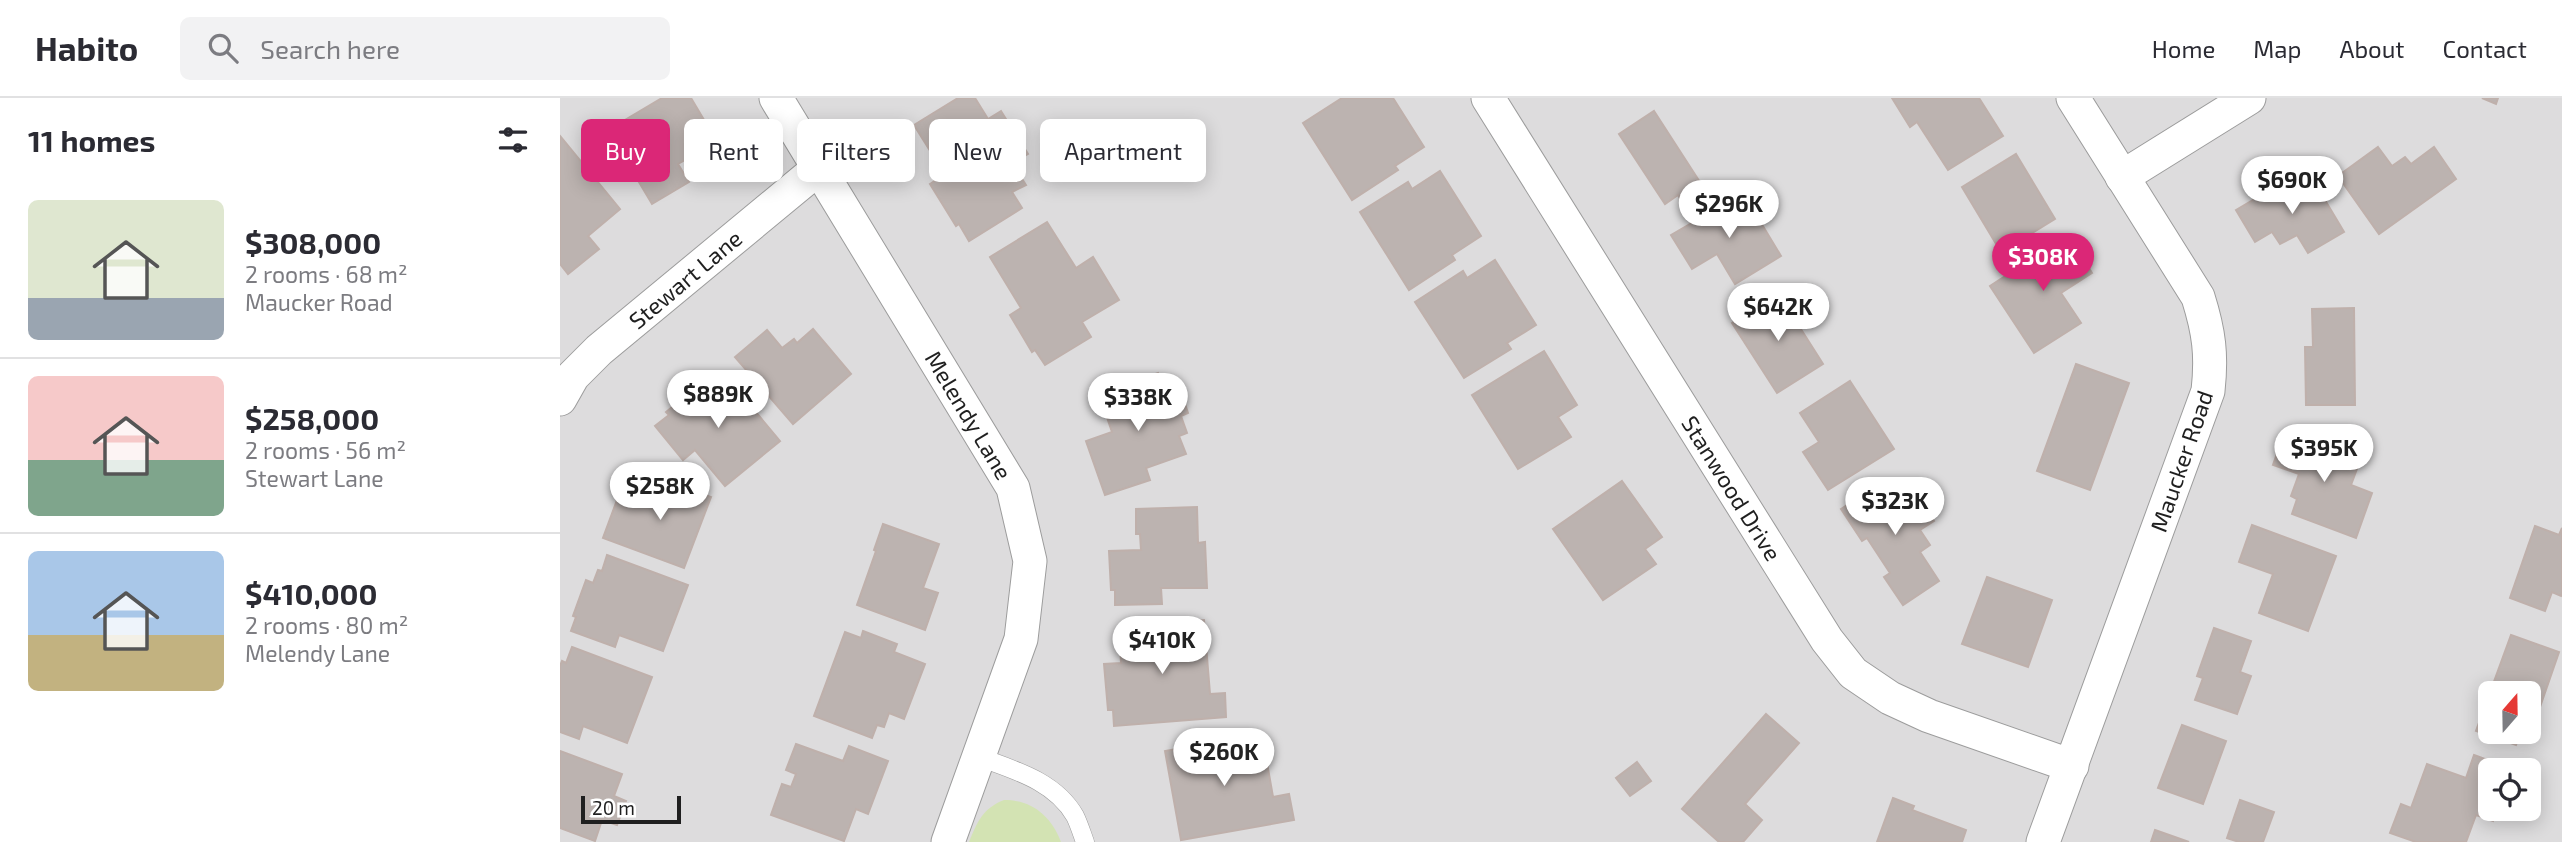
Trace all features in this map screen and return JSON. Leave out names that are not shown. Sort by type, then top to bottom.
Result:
[{"type":"street","name":"Melendy Lane","points":[[776,98],[797,132]]},
{"type":"street","name":"Stanwood Drive","points":[[1488,98],[1827,640],[1853,673],[1890,698],[1929,716],[2072,766]]},
{"type":"street","name":"Maucker Road","points":[[2043,842],[2208,391],[2211,359],[2208,328],[2198,297],[2073,98]]},
{"type":"street","points":[[2122,177],[2249,98]]},
{"type":"street","name":"Stewart Lane","points":[[560,399],[573,376],[599,350],[802,182]]},
{"type":"street","name":"Melendy Lane","points":[[827,182],[1013,488],[1030,561],[1021,639],[948,842]]},
{"type":"lane","points":[[979,757],[1050,788],[1074,815],[1085,842]]},
{"type":"shaded area","points":[[560,98],[2562,98],[2562,842],[560,842]]},
{"type":"green space","points":[[1004,800],[1023,803],[1039,811],[1052,824],[1061,842],[969,842],[982,817],[991,807]]},
{"type":"building","points":[[662,98],[691,98],[703,119],[684,119],[684,161],[678,164],[684,174],[684,182],[689,182],[652,204],[639,182],[670,182],[670,119],[627,119]]},
{"type":"building","points":[[958,98],[975,98],[988,119],[929,119],[929,149],[915,124]]},
{"type":"building","points":[[1342,98],[1393,98],[1424,147],[1395,166],[1398,170],[1352,200],[1303,123]]},
{"type":"building","points":[[1892,98],[1979,98],[2003,136],[1948,170],[1917,122],[1910,127]]},
{"type":"building","points":[[2482,98],[2498,98],[2496,104]]},
{"type":"building","points":[[1001,111],[1006,119],[988,119]]},
{"type":"building","points":[[1654,111],[1705,190],[1683,204],[1678,195],[1665,204],[1619,134]]},
{"type":"building","points":[[560,136],[581,162],[581,182],[598,182],[620,209],[588,236],[599,249],[568,274],[560,264]]},
{"type":"building","points":[[2378,147],[2392,166],[2405,157],[2411,164],[2434,147],[2456,179],[2379,234],[2338,176]]},
{"type":"building","points":[[2016,154],[2055,219],[2001,252],[1962,187]]},
{"type":"building","points":[[1440,171],[1481,236],[1452,255],[1455,260],[1409,290],[1360,212],[1408,182],[1412,189]]},
{"type":"building","points":[[2310,175],[2344,232],[2308,253],[2297,235],[2280,244],[2272,232],[2255,242],[2236,210],[2268,191],[2272,197]]},
{"type":"building","points":[[1024,182],[1026,185],[1012,192],[1022,208],[969,241],[959,224],[956,226],[930,184]]},
{"type":"building","points":[[1743,193],[1781,256],[1735,284],[1717,254],[1692,269],[1671,235]]},
{"type":"building","points":[[1047,222],[1076,268],[1093,257],[1119,300],[1082,322],[1091,337],[1045,365],[1035,350],[1032,352],[1010,315],[1021,308],[990,257]]},
{"type":"building","points":[[2068,235],[2092,273],[2061,293],[2081,323],[2034,353],[1990,286]]},
{"type":"building","points":[[1495,260],[1536,325],[1507,343],[1511,349],[1464,378],[1415,302],[1463,271],[1467,278]]},
{"type":"building","points":[[1778,293],[1823,364],[1777,393],[1732,323]]},
{"type":"building","points":[[2354,308],[2355,405],[2306,405],[2305,347],[2313,347],[2312,309]]},
{"type":"building","points":[[813,329],[851,374],[793,424],[735,357],[767,330],[782,348],[794,339],[797,343]]},
{"type":"building","points":[[1544,351],[1577,405],[1558,417],[1571,437],[1518,469],[1472,395]]},
{"type":"building","points":[[2076,364],[2129,383],[2090,490],[2037,471]]},
{"type":"building","points":[[1158,373],[1165,393],[1180,389],[1188,413],[1181,416],[1187,433],[1179,436],[1186,454],[1146,468],[1150,480],[1105,495],[1086,441],[1112,432],[1099,394]]},
{"type":"building","points":[[724,374],[780,441],[725,486],[695,450],[683,460],[655,426],[669,415],[666,412],[695,388],[698,392],[710,382],[712,385]]},
{"type":"building","points":[[1850,381],[1894,449],[1828,490],[1803,452],[1819,442],[1800,413]]},
{"type":"building","points":[[2285,431],[2361,458],[2351,485],[2372,493],[2356,538],[2292,514],[2297,499],[2291,496],[2299,474],[2273,465]]},
{"type":"building","points":[[655,476],[711,497],[684,568],[603,538],[617,500],[635,507],[640,494],[647,497]]},
{"type":"building","points":[[1886,480],[1895,494],[1903,489],[1912,501],[1918,497],[1934,521],[1920,530],[1930,545],[1920,552],[1939,581],[1903,605],[1884,577],[1890,573],[1867,538],[1862,541],[1841,509]]},
{"type":"building","points":[[1622,481],[1662,537],[1645,549],[1656,564],[1603,600],[1553,529]]},
{"type":"building","points":[[1197,507],[1198,543],[1205,542],[1207,588],[1161,588],[1162,604],[1115,605],[1115,590],[1111,590],[1109,551],[1141,550],[1140,534],[1136,534],[1136,509]]},
{"type":"building","points":[[883,524],[939,544],[923,588],[938,593],[925,630],[857,605]]},
{"type":"building","points":[[2252,525],[2336,556],[2308,631],[2259,613],[2273,574],[2239,562]]},
{"type":"building","points":[[2535,526],[2559,535],[2562,528],[2562,593],[2561,596],[2552,592],[2545,611],[2510,598]]},
{"type":"building","points":[[607,555],[688,585],[663,651],[619,635],[615,647],[571,631],[576,617],[573,616],[586,580],[593,583],[598,570],[602,571]]},
{"type":"building","points":[[1987,577],[2052,600],[2028,667],[1962,644]]},
{"type":"building","points":[[1204,620],[1210,694],[1225,693],[1226,717],[1114,726],[1113,710],[1108,710],[1104,664],[1121,663],[1119,627]]},
{"type":"building","points":[[2214,628],[2251,641],[2240,672],[2251,676],[2237,714],[2195,700],[2203,678],[2197,676]]},
{"type":"building","points":[[863,631],[897,644],[894,652],[925,664],[904,719],[889,713],[884,727],[877,725],[872,738],[814,716],[845,632],[861,638]]},
{"type":"building","points":[[2511,635],[2559,652],[2541,704],[2541,681],[2494,681]]},
{"type":"building","points":[[572,647],[652,677],[627,743],[583,726],[579,739],[560,732],[560,666],[562,661],[566,663]]},
{"type":"building","points":[[1766,714],[1799,743],[1745,804],[1762,820],[1743,842],[1719,842],[1682,809]]},
{"type":"building","points":[[2182,725],[2226,741],[2203,804],[2158,788]]},
{"type":"building","points":[[1262,734],[1273,797],[1289,794],[1294,820],[1181,840],[1165,751]]},
{"type":"building","points":[[796,744],[843,761],[849,746],[888,761],[868,814],[856,809],[844,841],[771,815],[782,784],[791,787],[796,774],[786,770]]},
{"type":"building","points":[[560,751],[622,774],[614,796],[626,801],[617,825],[602,820],[595,841],[560,828]]},
{"type":"building","points":[[2474,755],[2482,758],[2478,758],[2478,816],[2476,815],[2466,842],[2416,842],[2390,833],[2401,804],[2411,808],[2427,764],[2466,778]]},
{"type":"building","points":[[1637,762],[1651,781],[1630,796],[1616,778]]},
{"type":"building","points":[[1893,798],[1914,806],[1912,810],[1966,830],[1962,842],[1877,842]]},
{"type":"building","points":[[2240,800],[2274,812],[2263,842],[2239,842],[2227,838]]},
{"type":"building","points":[[2155,830],[2189,842],[2151,842]]}]
